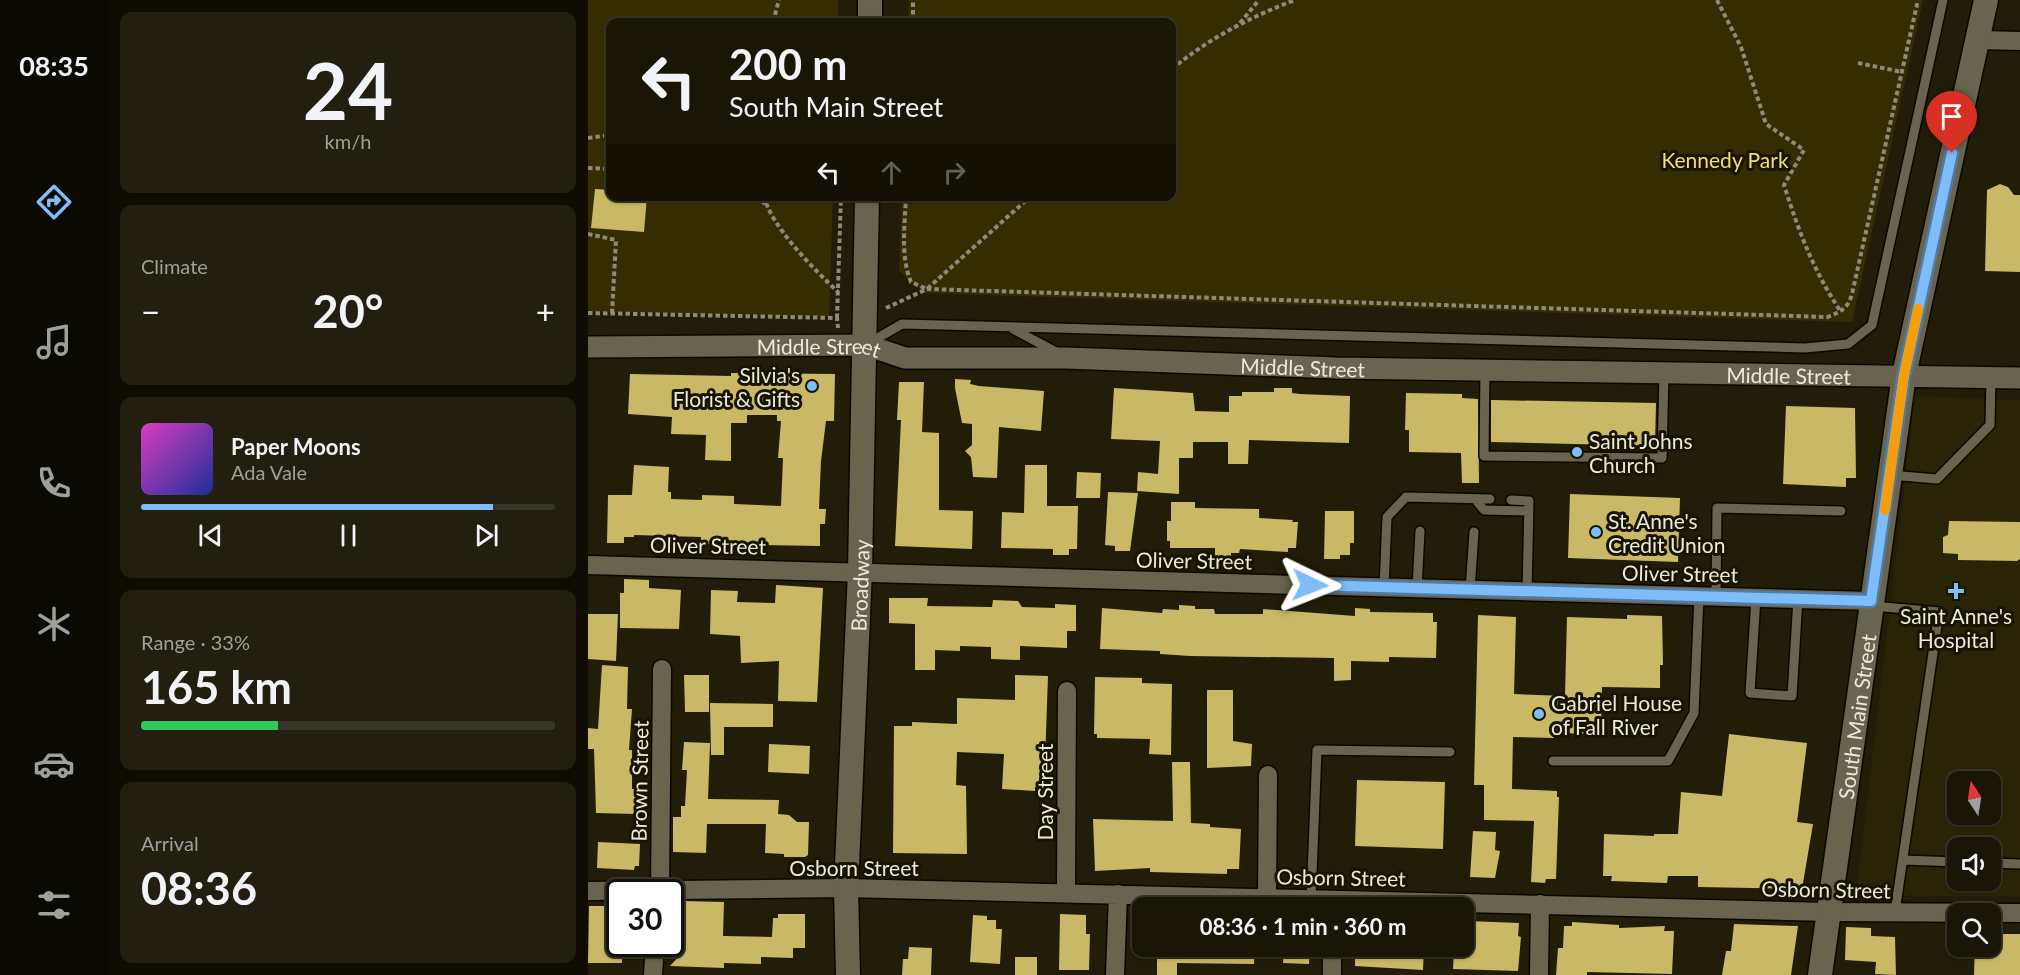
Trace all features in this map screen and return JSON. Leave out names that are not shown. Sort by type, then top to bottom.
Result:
[{"type":"main road","points":[[870,0],[870,18]]},
{"type":"main road","name":"South Main Street","points":[[1820,975],[1904,375],[1986,0]]},
{"type":"main road","name":"Broadway","points":[[848,975],[846,888],[860,571],[867,201]]},
{"type":"street","points":[[1979,40],[2020,41]]},
{"type":"street","name":"Middle Street","points":[[588,347],[866,345],[905,358],[1066,358],[1336,368],[2020,378]]},
{"type":"street","name":"Oliver Street","points":[[588,565],[1798,598],[1871,603]]},
{"type":"street","name":"Brown Street","points":[[660,879],[662,669]]},
{"type":"street","name":"Day Street","points":[[1066,893],[1067,691]]},
{"type":"street","points":[[1267,897],[1268,775]]},
{"type":"street","name":"Osborn Street","points":[[684,891],[846,888],[1230,897]]},
{"type":"street","name":"Osborn Street","points":[[588,891],[606,891]]},
{"type":"street","points":[[1115,975],[1118,894]]},
{"type":"street","name":"Osborn Street","points":[[1474,904],[1828,912],[2020,913]]},
{"type":"street","points":[[1539,975],[1540,904]]},
{"type":"street","points":[[653,975],[654,957]]},
{"type":"street","points":[[1332,957],[1332,975]]},
{"type":"lane","points":[[866,345],[902,324],[1805,348],[1848,344],[1872,325],[1944,0]]},
{"type":"lane","points":[[1011,328],[1066,358]]},
{"type":"lane","points":[[1485,369],[1484,456],[1662,458],[1664,371]]},
{"type":"lane","points":[[1890,475],[1937,479],[1990,425],[1991,377]]},
{"type":"lane","points":[[1384,588],[1387,517],[1406,497],[1491,500]]},
{"type":"lane","points":[[1475,499],[1484,510],[1529,511]]},
{"type":"lane","points":[[1511,500],[1529,501],[1527,592]]},
{"type":"lane","points":[[1553,761],[1668,761],[1694,713],[1716,508],[1841,511]]},
{"type":"lane","points":[[1417,589],[1420,531]]},
{"type":"lane","points":[[1470,590],[1474,532]]},
{"type":"lane","points":[[1756,597],[1750,693],[1792,696],[1798,598]]},
{"type":"lane","points":[[1871,603],[1939,612],[1895,912]]},
{"type":"lane","points":[[1311,897],[1317,750],[1450,752]]},
{"type":"lane","points":[[1903,860],[1947,862]]},
{"type":"lane","points":[[2001,863],[2020,864]]},
{"type":"path","points":[[774,18],[779,0]]},
{"type":"path","points":[[913,18],[914,0]]},
{"type":"path","points":[[1239,24],[1259,0]]},
{"type":"path","points":[[1176,66],[1192,53],[1239,24],[1295,0]]},
{"type":"path","points":[[1717,0],[1741,47],[1766,124],[1803,150],[1784,185],[1806,252],[1818,278],[1841,312]]},
{"type":"path","points":[[906,201],[904,257],[906,270],[911,282],[927,289],[1827,317],[1841,312],[1849,305],[1918,0]]},
{"type":"path","points":[[1858,63],[1902,72]]},
{"type":"path","points":[[588,138],[606,136]]},
{"type":"path","points":[[588,168],[606,169]]},
{"type":"path","points":[[763,201],[807,262],[838,292]]},
{"type":"path","points":[[841,201],[838,330],[927,289],[1025,201]]},
{"type":"path","points":[[588,234],[616,240],[612,314]]},
{"type":"path","points":[[588,313],[837,318]]},
{"type":"shaded area","name":"Saint Anne's Hospital","points":[[1915,396],[2020,400],[2020,897],[1856,895]]},
{"type":"green space","points":[[588,0],[838,0],[838,18],[606,18],[606,201],[833,201],[829,317],[588,311]]},
{"type":"green space","name":"Kennedy Park","points":[[909,0],[1923,0],[1852,322],[923,293],[899,271],[902,201],[1176,201],[1176,18],[908,18]]},
{"type":"building","points":[[2000,184],[2008,187],[2014,195],[2020,195],[2020,272],[1985,271],[1987,190]]},
{"type":"building","points":[[595,189],[606,190],[606,201],[647,201],[644,232],[591,228]]},
{"type":"building","points":[[731,373],[835,374],[834,421],[826,421],[821,461],[819,509],[826,509],[825,524],[820,524],[820,546],[701,544],[701,537],[634,535],[634,537],[624,537],[624,543],[607,543],[608,495],[632,495],[634,465],[669,467],[668,492],[671,492],[671,499],[702,500],[702,495],[734,496],[734,504],[781,506],[783,458],[778,458],[781,421],[777,421],[777,415],[747,415],[747,423],[731,423],[731,461],[705,460],[706,435],[671,434],[672,417],[628,414],[630,374],[731,376]]},
{"type":"building","points":[[955,379],[971,380],[970,384],[979,386],[1044,391],[1041,431],[999,427],[997,478],[973,477],[971,457],[965,451],[972,445],[972,424],[962,423]]},
{"type":"building","points":[[899,382],[924,382],[922,432],[939,433],[939,510],[973,511],[972,549],[895,546],[901,420],[897,420]]},
{"type":"building","points":[[1114,388],[1193,393],[1195,411],[1229,412],[1229,396],[1242,396],[1242,392],[1274,392],[1274,388],[1292,388],[1292,393],[1300,394],[1350,396],[1349,443],[1249,440],[1248,464],[1228,464],[1228,442],[1193,442],[1193,458],[1179,458],[1179,494],[1137,491],[1138,472],[1158,474],[1160,441],[1111,439]]},
{"type":"building","points":[[1406,393],[1462,394],[1462,398],[1478,399],[1479,483],[1462,483],[1461,453],[1409,452],[1409,430],[1405,430]]},
{"type":"building","points":[[1491,400],[1656,403],[1655,446],[1491,442]]},
{"type":"building","points":[[1786,406],[1855,408],[1856,478],[1846,478],[1846,487],[1783,484]]},
{"type":"building","points":[[1025,465],[1047,465],[1047,506],[1078,506],[1077,549],[1069,549],[1069,555],[1053,555],[1053,549],[1001,548],[1002,512],[1024,513]]},
{"type":"building","points":[[1077,472],[1101,473],[1100,498],[1076,498]]},
{"type":"building","points":[[1108,492],[1138,493],[1130,551],[1115,551],[1115,546],[1105,545]]},
{"type":"building","points":[[1570,494],[1680,498],[1678,562],[1568,558]]},
{"type":"building","points":[[1171,502],[1195,502],[1195,508],[1259,509],[1259,518],[1293,520],[1292,522],[1298,522],[1296,548],[1288,548],[1288,552],[1240,549],[1239,553],[1231,553],[1231,558],[1215,558],[1215,548],[1170,548],[1170,541],[1167,541],[1167,521],[1171,521]]},
{"type":"building","points":[[1325,511],[1354,511],[1354,543],[1350,543],[1350,555],[1340,555],[1340,559],[1324,559]]},
{"type":"building","points":[[1949,521],[2020,522],[2020,559],[2017,561],[1958,560],[1958,554],[1943,553],[1943,537],[1948,535]]},
{"type":"building","points":[[624,579],[649,580],[649,588],[681,590],[679,629],[620,628],[620,593],[624,593]]},
{"type":"building","points":[[776,585],[823,588],[817,702],[778,701],[779,661],[741,663],[740,636],[710,634],[711,590],[738,591],[737,602],[775,603]]},
{"type":"building","points":[[889,598],[928,598],[927,606],[992,607],[993,600],[1018,601],[1022,607],[1055,608],[1055,604],[1076,605],[1076,631],[1067,631],[1067,648],[1020,646],[1020,660],[991,659],[991,647],[960,646],[960,651],[935,650],[935,670],[915,670],[915,624],[889,623]]},
{"type":"building","points":[[1179,605],[1195,606],[1195,609],[1214,609],[1215,614],[1263,614],[1263,609],[1355,616],[1355,608],[1370,609],[1370,612],[1433,613],[1433,622],[1437,622],[1436,658],[1389,657],[1389,662],[1351,661],[1351,680],[1334,681],[1334,658],[1190,656],[1160,654],[1160,651],[1100,649],[1102,608],[1162,613],[1163,609],[1179,610]]},
{"type":"building","points":[[588,614],[618,614],[616,661],[588,659]]},
{"type":"building","name":"Gabriel House of Fall River","points":[[1478,615],[1516,617],[1514,694],[1565,696],[1567,617],[1627,619],[1627,615],[1662,616],[1663,665],[1660,665],[1660,688],[1602,687],[1601,734],[1554,733],[1554,738],[1513,737],[1512,789],[1557,791],[1557,797],[1559,797],[1556,879],[1546,879],[1545,883],[1531,882],[1534,821],[1484,820],[1484,785],[1474,785]]},
{"type":"building","points":[[602,665],[628,667],[627,709],[632,709],[629,750],[632,750],[632,789],[636,789],[636,814],[596,813],[594,749],[588,749],[588,728],[598,729]]},
{"type":"building","points":[[684,675],[709,675],[709,712],[685,712]]},
{"type":"building","points":[[1015,675],[1048,676],[1045,762],[1049,763],[1048,787],[1035,787],[1035,791],[1002,789],[1004,754],[957,752],[956,785],[966,786],[967,854],[893,853],[894,726],[912,726],[912,722],[957,724],[957,698],[1015,700]]},
{"type":"building","points":[[1095,677],[1142,678],[1142,683],[1172,684],[1171,755],[1149,754],[1150,739],[1097,738],[1097,734],[1094,734]]},
{"type":"building","points":[[1207,690],[1233,690],[1233,741],[1252,744],[1251,766],[1207,768]]},
{"type":"building","points":[[710,703],[773,704],[773,727],[724,727],[724,755],[711,755]]},
{"type":"building","points":[[1729,734],[1807,743],[1797,822],[1813,824],[1802,889],[1698,887],[1698,876],[1668,876],[1667,883],[1611,881],[1612,876],[1603,876],[1604,834],[1654,836],[1654,834],[1678,834],[1681,792],[1722,796]]},
{"type":"building","points":[[684,742],[710,743],[708,799],[779,800],[778,814],[789,815],[797,822],[809,822],[808,855],[784,857],[784,854],[765,853],[766,824],[707,824],[706,853],[673,852],[673,817],[681,817],[681,806],[685,806],[687,770],[682,770]]},
{"type":"building","points":[[769,744],[810,746],[809,774],[768,772]]},
{"type":"building","points":[[1172,762],[1190,762],[1191,823],[1241,829],[1239,869],[1227,869],[1227,874],[1150,872],[1150,868],[1095,871],[1093,819],[1173,821]]},
{"type":"building","points":[[1357,780],[1445,782],[1443,849],[1355,846]]},
{"type":"building","points":[[1473,831],[1496,832],[1495,850],[1500,851],[1495,878],[1470,877]]},
{"type":"building","points":[[598,842],[640,844],[639,866],[635,866],[634,870],[597,868]]},
{"type":"building","points":[[684,901],[724,902],[723,936],[772,937],[773,918],[778,918],[778,914],[805,914],[805,948],[793,948],[793,958],[761,957],[761,964],[724,963],[724,968],[670,966],[678,957],[684,957]]},
{"type":"building","points":[[589,906],[606,906],[606,957],[622,957],[622,963],[588,963]]},
{"type":"building","points":[[1060,914],[1086,915],[1086,934],[1090,934],[1089,970],[1059,970]]},
{"type":"building","points":[[973,915],[987,916],[987,920],[996,920],[996,929],[1002,929],[1000,964],[970,962]]},
{"type":"building","points":[[1474,921],[1519,923],[1518,936],[1521,937],[1518,971],[1453,969],[1454,957],[1474,957]]},
{"type":"building","points":[[1572,922],[1619,925],[1619,928],[1665,926],[1664,931],[1674,931],[1672,974],[1587,972],[1587,975],[1556,975],[1558,948],[1563,948],[1564,926],[1572,926]]},
{"type":"building","points":[[1734,924],[1798,926],[1791,975],[1722,975],[1726,951],[1731,951]]},
{"type":"building","points":[[1846,927],[1871,928],[1871,936],[1895,937],[1896,975],[1875,974],[1876,962],[1845,960]]},
{"type":"building","points":[[2001,934],[2020,934],[2020,975],[1974,975],[1975,957],[2001,957]]},
{"type":"building","points":[[909,947],[932,948],[931,975],[902,975],[903,959],[908,959]]},
{"type":"building","points":[[1015,957],[1037,957],[1037,975],[1015,975]]},
{"type":"building","points":[[1157,957],[1254,957],[1254,964],[1177,963],[1177,975],[1157,975]]},
{"type":"building","points":[[1283,957],[1309,957],[1309,964],[1283,963]]},
{"type":"building","points":[[1355,957],[1424,957],[1423,970],[1355,966]]},
{"type":"slow traffic","points":[[1885,510],[1904,375],[1918,309]]},
{"type":"place","name":"Silvia's Florist & Gifts","points":[[812,386]]},
{"type":"place","name":"Saint Johns Church","points":[[1577,452]]},
{"type":"place","name":"St. Anne's Credit Union","points":[[1596,532]]},
{"type":"place","name":"Saint Anne's Hospital","points":[[1956,591]]},
{"type":"place","name":"Gabriel House of Fall River","points":[[1539,714]]},
{"type":"route","points":[[1310,585],[1871,601],[1904,375],[1952,153]]}]
